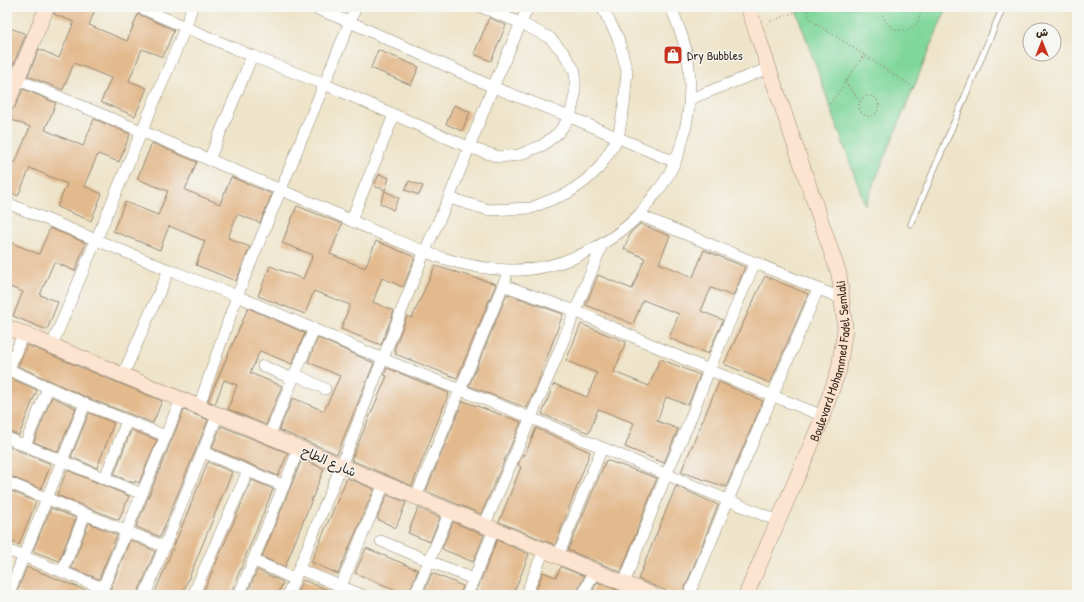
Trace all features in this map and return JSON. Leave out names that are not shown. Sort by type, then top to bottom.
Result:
[{"type":"street","points":[[7,104],[12,77],[47,7]]},
{"type":"street","points":[[139,7],[186,26],[252,56],[324,84],[468,147],[499,156],[519,155],[543,145],[558,133],[570,117],[575,94],[575,71],[563,52],[550,38],[521,23],[481,7]]},
{"type":"street","points":[[52,345],[186,26],[192,7]]},
{"type":"street","points":[[312,7],[350,22],[493,87],[570,117],[674,162]]},
{"type":"street","points":[[199,406],[237,296],[356,7]]},
{"type":"street","points":[[288,595],[341,466],[424,253],[449,198],[468,147],[528,7]]},
{"type":"street","points":[[449,198],[489,210],[531,208],[568,193],[585,181],[599,168],[618,138],[624,105],[627,71],[618,38],[603,9],[600,7]]},
{"type":"street","points":[[12,77],[281,190],[424,253],[467,266],[509,270],[538,268],[566,261],[602,245],[617,234],[639,215],[659,190],[674,162],[685,132],[690,99],[689,67],[682,35],[671,7]]},
{"type":"street","name":"Boulevard Mohammed Fadel Semlali","points":[[746,595],[823,416],[839,369],[845,328],[843,299],[839,274],[748,7]]},
{"type":"street","points":[[209,160],[252,56]]},
{"type":"street","points":[[690,99],[769,68]]},
{"type":"street","points":[[352,221],[394,115]]},
{"type":"street","points":[[7,203],[169,270],[237,296],[382,359],[531,418],[778,521]]},
{"type":"street","points":[[639,215],[843,299]]},
{"type":"street","points":[[467,595],[474,579],[489,528],[531,418],[602,245]]},
{"type":"street","points":[[624,583],[666,475],[688,425],[754,262]]},
{"type":"street","points":[[123,375],[169,270]]},
{"type":"street","points":[[416,497],[509,270]]},
{"type":"street","points":[[503,285],[575,311],[709,370],[823,416]]},
{"type":"street","points":[[689,595],[818,289]]},
{"type":"street","name":"شارع الطاح","points":[[7,327],[652,595]]},
{"type":"street","points":[[269,436],[314,329]]},
{"type":"street","points":[[23,334],[7,371],[14,372],[85,404],[166,436]]},
{"type":"street","points":[[263,366],[324,390]]},
{"type":"street","points":[[25,445],[48,388]]},
{"type":"street","points":[[7,550],[62,572],[101,592],[181,399]]},
{"type":"street","points":[[8,595],[85,404]]},
{"type":"street","points":[[145,595],[218,414]]},
{"type":"street","points":[[105,478],[127,421]]},
{"type":"street","points":[[7,438],[142,494]]},
{"type":"street","points":[[239,595],[299,448]]},
{"type":"street","points":[[526,595],[551,553],[602,448]]},
{"type":"street","points":[[203,452],[284,486]]},
{"type":"street","points":[[193,595],[248,471]]},
{"type":"street","points":[[8,484],[47,498],[165,547]]},
{"type":"street","points":[[339,591],[384,484]]},
{"type":"street","points":[[415,595],[450,511]]},
{"type":"street","points":[[62,572],[86,514]]},
{"type":"street","points":[[381,541],[474,579]]},
{"type":"street","points":[[253,560],[296,574],[339,591],[362,595]]},
{"type":"street","points":[[583,595],[594,571]]},
{"type":"lane","points":[[911,224],[1003,7]]},
{"type":"path","points":[[755,28],[807,7],[811,20],[914,88]]},
{"type":"path","points":[[883,7],[884,19],[887,24],[892,28],[904,30],[910,29],[919,20],[921,15],[920,7]]},
{"type":"path","points":[[830,104],[864,55]]},
{"type":"path","points":[[845,82],[861,101]]},
{"type":"path","points":[[869,96],[875,99],[878,104],[877,113],[871,116],[865,116],[859,107],[861,101],[863,98],[869,96]]},
{"type":"green space","points":[[795,7],[947,7],[865,205]]},
{"type":"building","points":[[56,7],[96,7],[89,25],[127,41],[138,14],[174,30],[163,57],[142,49],[129,81],[147,88],[135,116],[101,102],[111,78],[74,63],[63,90],[28,76],[39,49],[59,58],[74,22],[54,14]]},
{"type":"building","points":[[489,18],[506,25],[491,61],[474,54]]},
{"type":"building","points":[[7,27],[26,34],[12,68],[7,66]]},
{"type":"building","points":[[378,50],[419,67],[411,85],[371,68]]},
{"type":"building","points":[[23,89],[56,103],[45,130],[83,146],[94,119],[130,134],[119,162],[98,154],[84,186],[102,194],[91,221],[57,207],[67,184],[30,168],[18,196],[7,191],[7,159],[15,163],[30,127],[7,118],[9,112],[15,107]]},
{"type":"building","points":[[454,105],[470,112],[462,131],[446,124]]},
{"type":"building","points":[[152,143],[197,162],[185,190],[220,204],[231,177],[272,194],[260,223],[237,214],[228,238],[250,247],[236,281],[196,265],[205,241],[169,226],[160,250],[113,231],[125,202],[158,215],[168,191],[137,179]]},
{"type":"building","points":[[379,174],[389,178],[385,190],[374,186]]},
{"type":"building","points":[[409,181],[423,186],[419,195],[405,190]]},
{"type":"building","points":[[385,191],[399,198],[393,210],[380,203]]},
{"type":"building","points":[[297,206],[342,224],[330,254],[365,268],[376,241],[415,257],[403,287],[382,278],[373,302],[394,311],[381,345],[341,329],[350,305],[314,291],[305,314],[258,296],[270,266],[303,279],[313,255],[282,243]]},
{"type":"building","points":[[640,224],[670,236],[659,263],[693,277],[704,250],[745,267],[733,296],[711,288],[701,311],[723,320],[708,354],[669,338],[679,314],[643,300],[633,324],[586,305],[598,275],[632,289],[645,258],[624,249],[631,232]]},
{"type":"building","points":[[50,228],[86,243],[75,271],[54,262],[40,295],[58,302],[47,330],[13,316],[23,292],[7,286],[7,241],[39,254]]},
{"type":"building","points":[[435,266],[496,284],[457,378],[395,354],[397,351],[394,350],[407,316],[412,318]]},
{"type":"building","points":[[765,276],[808,294],[770,383],[724,364]]},
{"type":"building","points":[[507,294],[563,314],[527,408],[469,386]]},
{"type":"building","points":[[248,308],[305,333],[292,364],[260,351],[250,373],[282,386],[266,425],[228,409],[237,385],[224,380],[215,404],[208,401]]},
{"type":"building","points":[[581,324],[626,342],[614,372],[649,386],[660,359],[700,375],[688,405],[666,397],[657,421],[678,429],[664,463],[625,447],[634,423],[598,409],[589,433],[542,414],[554,384],[587,397],[597,373],[566,361]]},
{"type":"building","points":[[318,338],[374,363],[337,454],[279,430],[293,398],[324,411],[340,376],[308,362]]},
{"type":"building","points":[[27,345],[162,401],[153,423],[88,398],[18,366]]},
{"type":"building","points":[[387,368],[449,393],[412,486],[351,460],[387,376],[384,375]]},
{"type":"building","points":[[10,378],[37,390],[19,435],[7,431],[7,385]]},
{"type":"building","points":[[719,382],[763,401],[726,487],[681,472]]},
{"type":"building","points":[[52,397],[76,408],[58,452],[34,442]]},
{"type":"building","points":[[463,401],[521,422],[481,514],[426,491]]},
{"type":"building","points":[[184,410],[208,420],[160,537],[136,527]]},
{"type":"building","points":[[89,413],[114,423],[97,468],[71,457]]},
{"type":"building","points":[[221,426],[288,453],[278,476],[212,448]]},
{"type":"building","points":[[536,428],[590,452],[555,545],[499,522],[521,467],[518,465],[523,454],[525,455]]},
{"type":"building","points":[[131,430],[157,440],[139,483],[135,481],[134,483],[114,475]]},
{"type":"building","points":[[7,446],[51,464],[41,489],[7,475]]},
{"type":"building","points":[[302,459],[324,469],[285,567],[262,557]]},
{"type":"building","points":[[606,460],[657,478],[621,572],[568,550]]},
{"type":"building","points":[[208,462],[232,472],[182,595],[154,595]]},
{"type":"building","points":[[67,470],[129,496],[119,520],[57,495]]},
{"type":"building","points":[[347,478],[374,489],[338,574],[311,562]]},
{"type":"building","points":[[252,480],[273,489],[230,595],[202,595]]},
{"type":"building","points":[[676,486],[718,505],[682,595],[676,595],[638,579]]},
{"type":"building","points":[[9,490],[36,502],[19,545],[7,540],[7,496]]},
{"type":"building","points":[[387,495],[406,502],[396,528],[377,519]]},
{"type":"building","points":[[51,508],[76,518],[59,561],[33,551]]},
{"type":"building","points":[[418,508],[440,517],[430,542],[408,533]]},
{"type":"building","points":[[453,522],[484,535],[473,562],[442,549]]},
{"type":"building","points":[[89,523],[117,535],[99,579],[71,568]]},
{"type":"building","points":[[130,540],[155,551],[145,576],[137,595],[108,595]]},
{"type":"building","points":[[497,540],[529,554],[513,595],[475,595]]},
{"type":"building","points":[[366,548],[418,570],[408,595],[355,573]]},
{"type":"building","points":[[27,567],[93,593],[93,595],[26,595],[17,592]]},
{"type":"building","points":[[561,567],[584,576],[576,595],[534,595],[543,572],[556,577]]},
{"type":"building","points":[[257,570],[283,582],[278,595],[247,595]]},
{"type":"building","points":[[432,573],[463,586],[460,595],[423,595]]},
{"type":"building","points":[[303,580],[331,591],[330,595],[296,595]]},
{"type":"building","points":[[597,582],[629,595],[591,595]]},
{"type":"place","name":"Dry Bubbles","points":[[673,55]]}]
